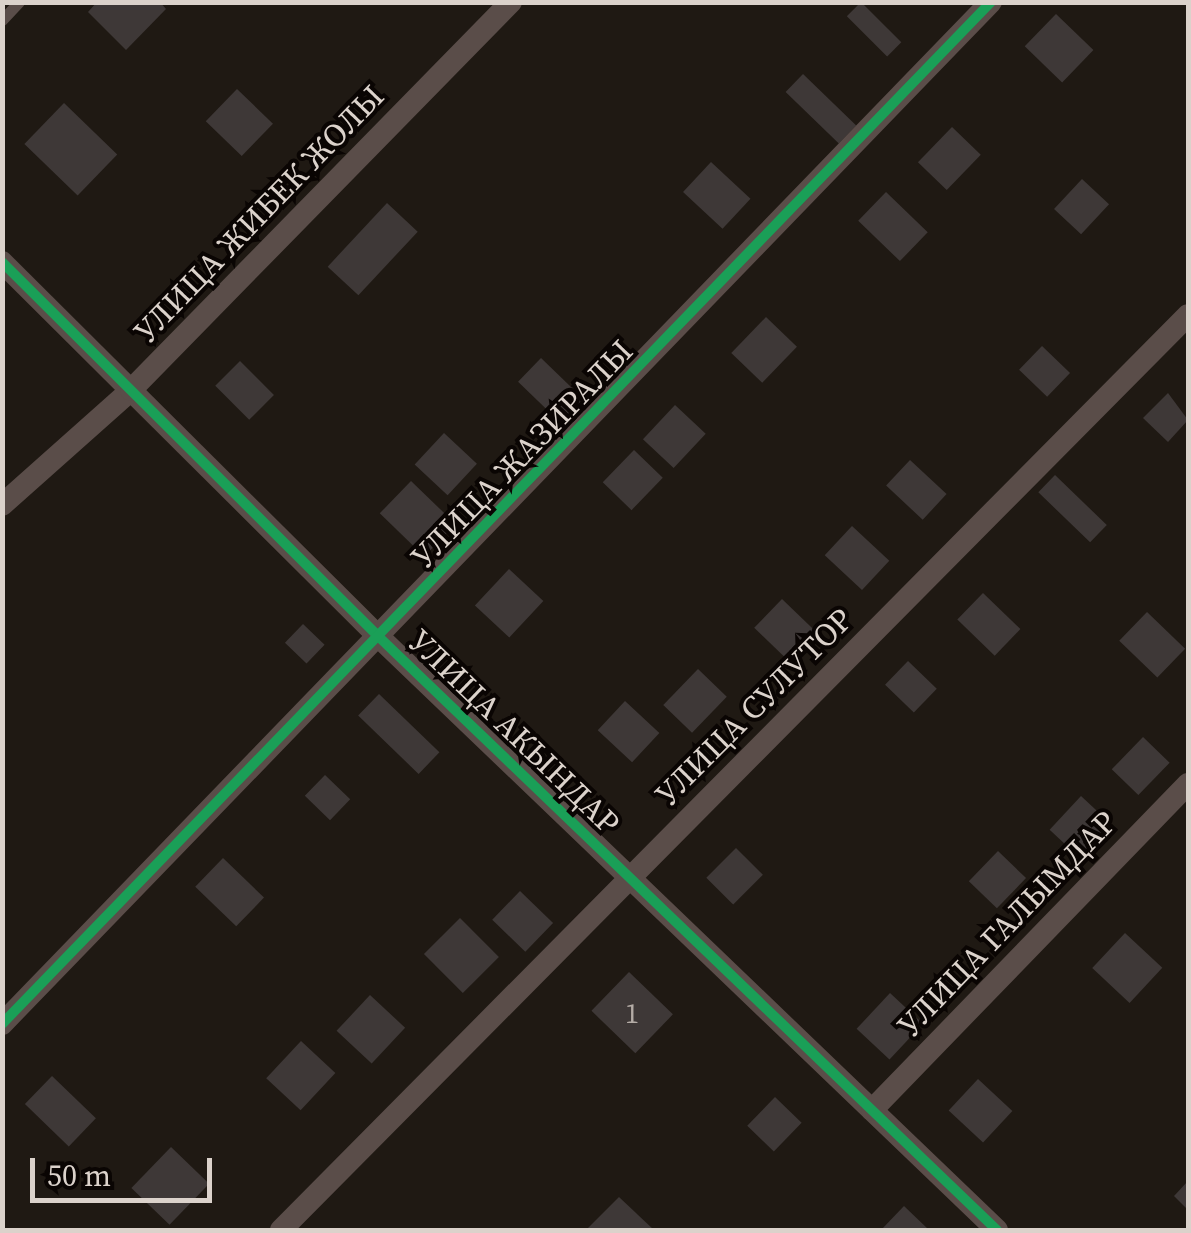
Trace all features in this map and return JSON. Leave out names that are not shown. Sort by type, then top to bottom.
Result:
[{"type":"street","name":"УЛИЦА ЖИБЕК ЖОЛЫ","points":[[2,505],[131,390],[511,2]]},
{"type":"street","name":"УЛИЦА ЖАЗИРАЛЫ","points":[[2,1024],[380,638],[991,2]]},
{"type":"street","name":"УЛИЦА АКЫНДАР","points":[[2,262],[380,638],[997,1230]]},
{"type":"street","name":"УЛИЦА СУЛУТОР","points":[[282,1230],[1188,315]]},
{"type":"street","name":"УЛИЦА ГАЛЫМДАР","points":[[872,1110],[1188,784]]},
{"type":"lane","points":[[2,20],[19,2]]},
{"type":"building","points":[[97,2],[160,2],[166,9],[126,50],[88,12]]},
{"type":"building","points":[[861,2],[901,42],[887,56],[847,16]]},
{"type":"building","points":[[1056,14],[1093,50],[1062,82],[1025,46]]},
{"type":"building","points":[[803,74],[856,125],[839,143],[786,92]]},
{"type":"building","points":[[237,89],[273,124],[242,156],[206,121]]},
{"type":"building","points":[[64,103],[117,154],[78,195],[24,144]]},
{"type":"building","points":[[952,127],[981,155],[947,190],[918,162]]},
{"type":"building","points":[[711,162],[750,199],[723,229],[683,192]]},
{"type":"building","points":[[1082,179],[1109,204],[1081,234],[1054,209]]},
{"type":"building","points":[[886,192],[928,232],[900,261],[858,221]]},
{"type":"building","points":[[387,203],[418,232],[358,295],[328,267]]},
{"type":"building","points":[[766,317],[797,347],[762,383],[731,353]]},
{"type":"building","points":[[1042,346],[1070,373],[1047,397],[1019,370]]},
{"type":"building","points":[[541,358],[583,399],[561,423],[518,382]]},
{"type":"building","points":[[240,361],[274,395],[249,420],[215,386]]},
{"type":"building","points":[[1168,393],[1188,420],[1168,442],[1143,418]]},
{"type":"building","points":[[675,405],[706,434],[674,468],[643,439]]},
{"type":"building","points":[[444,433],[477,464],[448,495],[415,464]]},
{"type":"building","points":[[634,450],[663,478],[632,510],[603,482]]},
{"type":"building","points":[[910,460],[947,494],[923,520],[886,486]]},
{"type":"building","points":[[1055,475],[1107,525],[1090,542],[1038,492]]},
{"type":"building","points":[[411,481],[456,524],[424,556],[380,513]]},
{"type":"building","points":[[852,526],[889,561],[862,590],[825,555]]},
{"type":"building","points":[[509,569],[543,601],[509,638],[475,606]]},
{"type":"building","points":[[983,593],[1020,629],[995,656],[957,620]]},
{"type":"building","points":[[782,599],[820,636],[792,665],[754,628]]},
{"type":"building","points":[[1147,612],[1185,649],[1157,678],[1119,641]]},
{"type":"building","points":[[303,624],[325,645],[307,664],[285,643]]},
{"type":"building","points":[[908,661],[937,689],[914,713],[885,685]]},
{"type":"building","points":[[698,669],[727,697],[692,733],[663,705]]},
{"type":"building","points":[[379,694],[439,752],[419,774],[358,716]]},
{"type":"building","points":[[625,701],[659,733],[632,762],[598,730]]},
{"type":"building","points":[[1143,737],[1170,763],[1138,795],[1112,769]]},
{"type":"building","points":[[325,775],[350,799],[330,820],[305,796]]},
{"type":"building","points":[[1081,796],[1116,829],[1085,862],[1050,830]]},
{"type":"building","points":[[736,848],[763,875],[733,905],[706,878]]},
{"type":"building","points":[[998,851],[1026,878],[997,908],[969,881]]},
{"type":"building","points":[[223,858],[264,898],[236,926],[195,887]]},
{"type":"building","points":[[520,891],[553,923],[525,952],[492,920]]},
{"type":"building","points":[[460,918],[499,957],[463,993],[424,954]]},
{"type":"building","points":[[1125,933],[1162,968],[1130,1003],[1092,968]]},
{"type":"building","points":[[629,972],[673,1014],[635,1053],[591,1011]]},
{"type":"building","points":[[890,993],[923,1024],[889,1060],[857,1029]]},
{"type":"building","points":[[370,995],[405,1028],[372,1064],[337,1031]]},
{"type":"building","points":[[301,1041],[335,1073],[301,1110],[266,1078]]},
{"type":"building","points":[[52,1076],[96,1118],[69,1146],[25,1104]]},
{"type":"building","points":[[978,1079],[1012,1111],[983,1143],[949,1110]]},
{"type":"building","points":[[775,1097],[802,1123],[774,1151],[747,1126]]},
{"type":"building","points":[[171,1147],[209,1184],[170,1225],[131,1188]]},
{"type":"building","points":[[1188,1181],[1188,1210],[1174,1196]]},
{"type":"building","points":[[619,1197],[654,1230],[586,1230]]},
{"type":"building","points":[[904,1206],[929,1230],[881,1230]]},
{"type":"cycle path","points":[[2,1024],[991,2]]},
{"type":"cycle path","points":[[2,262],[380,638],[997,1230]]}]
